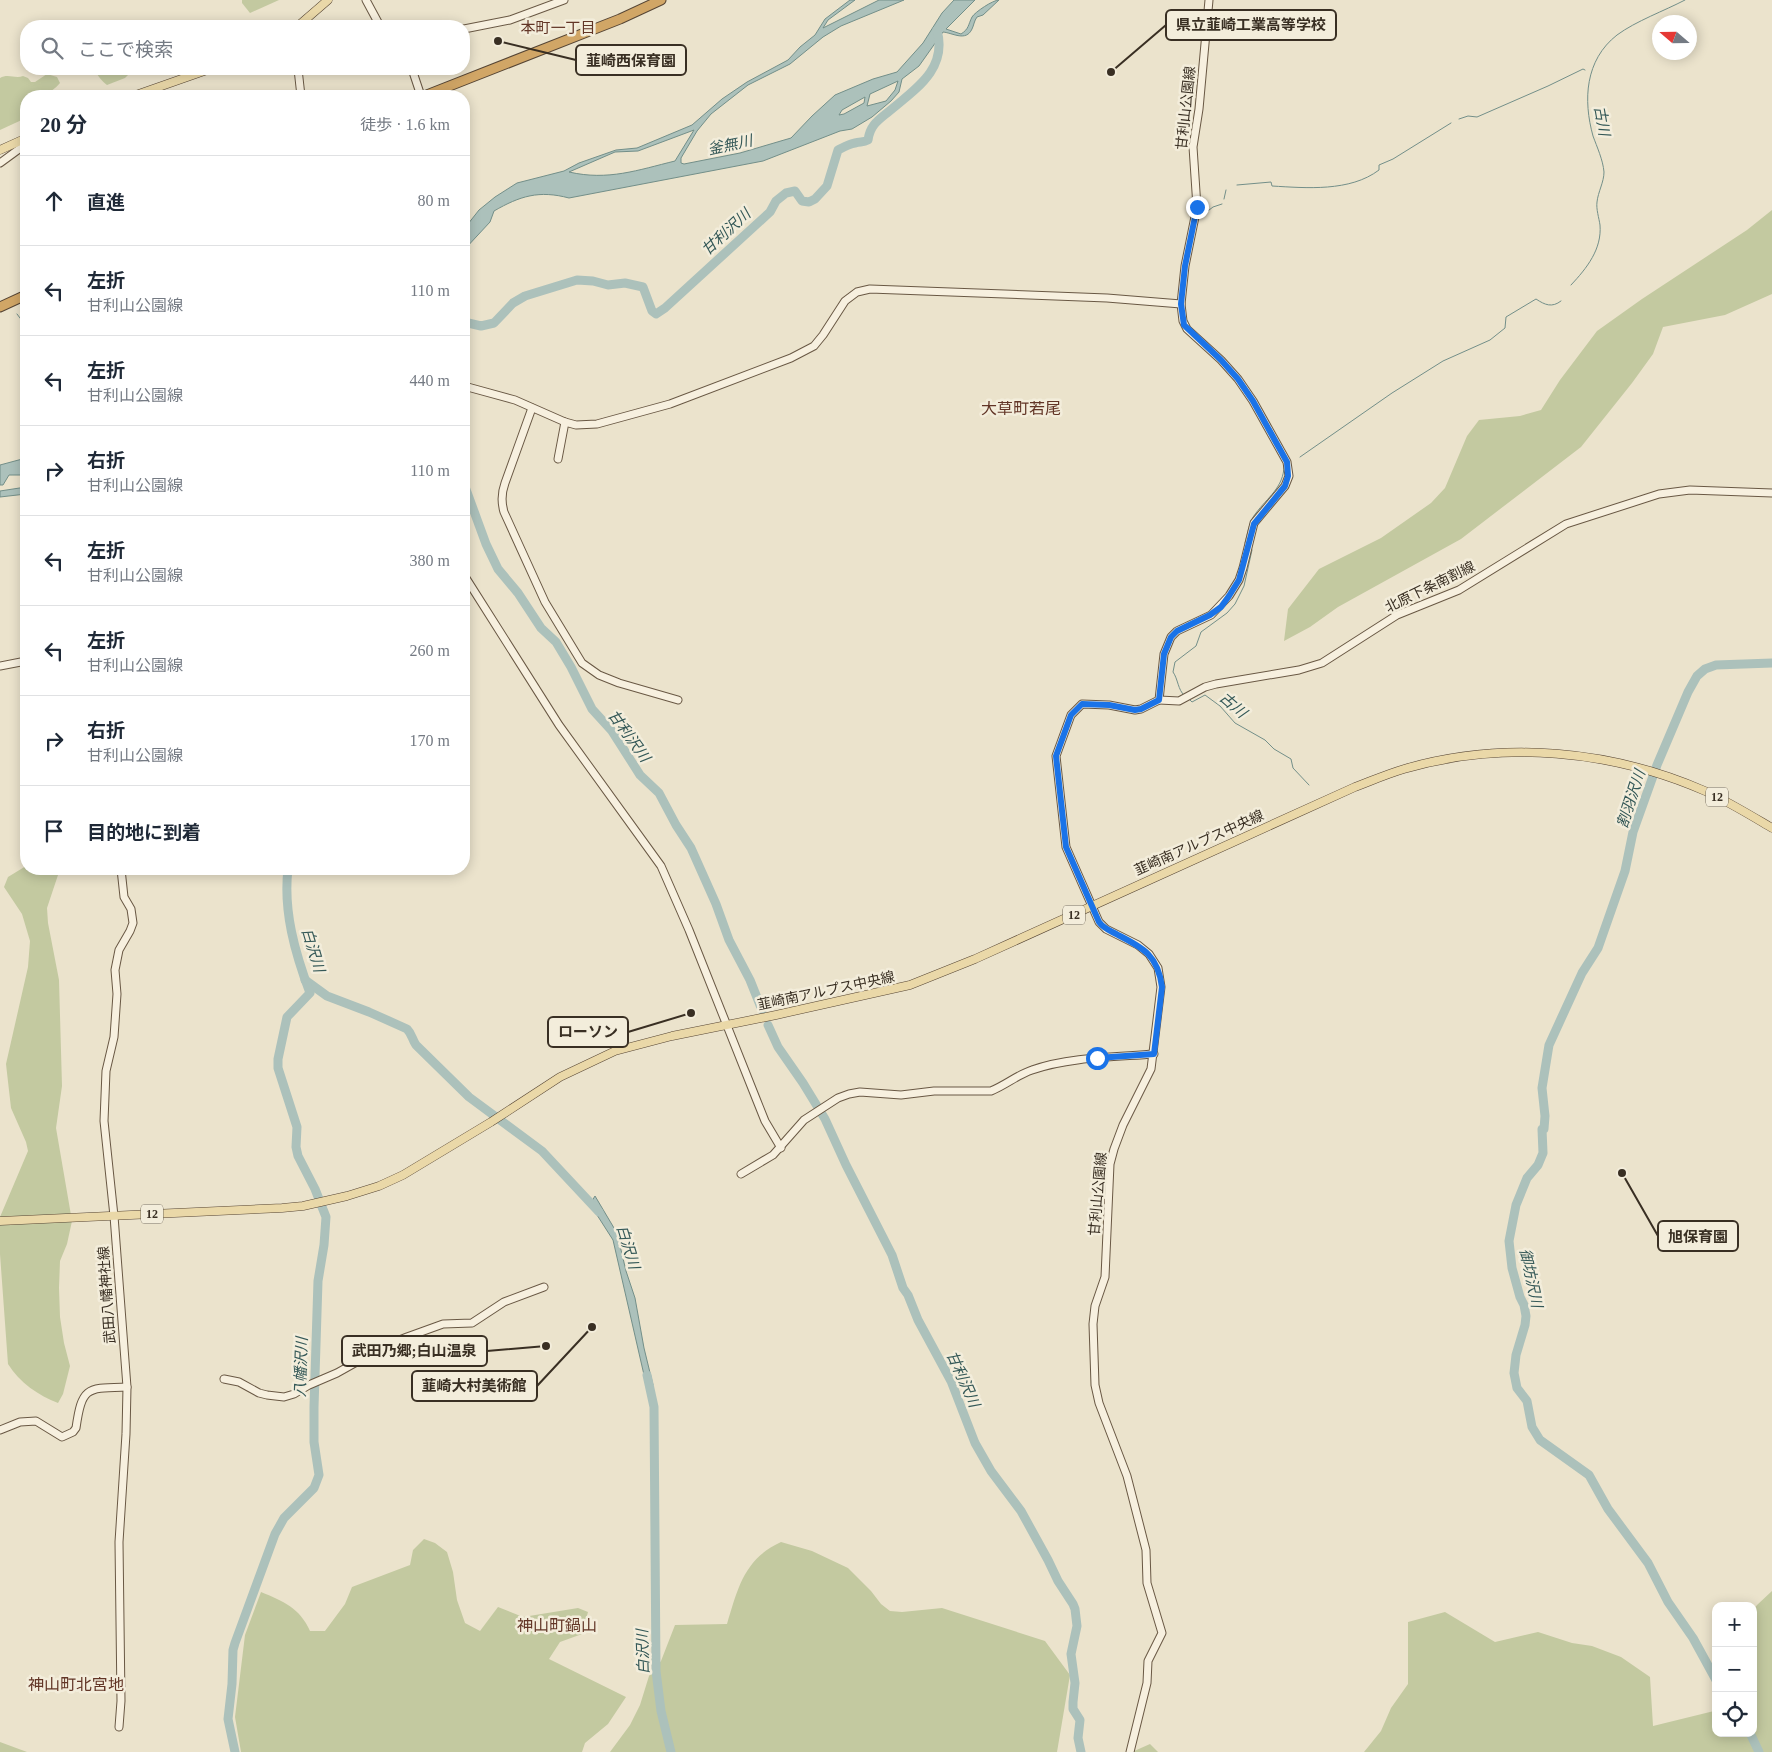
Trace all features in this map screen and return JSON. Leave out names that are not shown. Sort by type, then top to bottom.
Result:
[{"type":"highway","points":[[437,90],[620,19],[661,0]]},
{"type":"highway","points":[[0,307],[20,298]]},
{"type":"main road","points":[[305,20],[328,0]]},
{"type":"main road","points":[[366,0],[377,20]]},
{"type":"main road","points":[[470,28],[510,20],[564,0]]},
{"type":"main road","name":"甘利山公園線","points":[[1130,1752],[1147,1683],[1148,1661],[1162,1633],[1147,1583],[1146,1550],[1127,1476],[1097,1395],[1093,1324],[1095,1306],[1105,1277],[1110,1164],[1118,1135],[1151,1069],[1162,987],[1158,968],[1149,954],[1102,926],[1066,847],[1056,756],[1071,715],[1082,704],[1109,705],[1135,710],[1159,700],[1164,654],[1171,637],[1177,631],[1210,615],[1221,607],[1229,596],[1239,580],[1254,524],[1285,486],[1288,476],[1287,462],[1253,401],[1238,379],[1184,325],[1181,304],[1185,266],[1197,207],[1193,147],[1199,108],[1209,0]]},
{"type":"main road","points":[[150,90],[193,75]]},
{"type":"main road","points":[[300,75],[301,90]]},
{"type":"main road","points":[[414,75],[420,90]]},
{"type":"main road","points":[[0,150],[20,141]]},
{"type":"main road","points":[[0,163],[20,147]]},
{"type":"main road","points":[[470,388],[500,395],[565,422],[576,425],[597,424],[670,404],[792,358],[814,346],[845,300],[857,292],[870,289],[1107,298],[1181,304]]},
{"type":"main road","points":[[532,408],[505,483],[502,504],[545,602],[577,657],[588,668],[619,684],[678,700]]},
{"type":"main road","points":[[558,459],[565,422]]},
{"type":"main road","name":"北原下条南割線","points":[[1159,700],[1179,701],[1216,684],[1299,670],[1322,663],[1397,615],[1459,590],[1571,523],[1659,494],[1690,490],[1772,493]]},
{"type":"main road","points":[[470,584],[559,725],[661,866],[689,930],[756,1101],[781,1148]]},
{"type":"main road","points":[[0,666],[20,662]]},
{"type":"main road","name":"韮崎南アルプス中央線","points":[[0,1221],[264,1210],[303,1206],[347,1196],[379,1186],[403,1175],[502,1116],[560,1077],[615,1051],[727,1024],[910,985],[1093,906],[1333,797],[1384,776],[1420,765],[1468,756],[1498,753],[1548,752],[1606,760],[1655,773],[1706,792],[1772,828]]},
{"type":"main road","name":"武田八幡神社線","points":[[119,1727],[121,1701],[119,1542],[127,1387],[114,1216],[104,1121],[106,1071],[114,1037],[117,994],[116,970],[119,950],[133,923],[131,909],[124,897],[121,875]]},
{"type":"main road","points":[[741,1174],[763,1162],[781,1148],[794,1129],[804,1120],[838,1098],[860,1092],[901,1095],[934,1091],[991,1091],[1021,1074],[1039,1067],[1097,1058],[1154,1054]]},
{"type":"main road","points":[[224,1379],[239,1382],[259,1393],[277,1397],[294,1394],[406,1337],[443,1324],[472,1323],[504,1302],[544,1287]]},
{"type":"main road","points":[[0,1430],[20,1422],[36,1421],[62,1437],[73,1432],[76,1428],[81,1399],[86,1392],[94,1388],[127,1387]]},
{"type":"green space","points":[[242,0],[279,0],[250,13],[242,3]]},
{"type":"green space","points":[[46,75],[50,75],[57,77],[60,83],[53,90],[20,90],[20,121],[0,130],[0,78],[23,76],[31,82],[35,82]]},
{"type":"green space","points":[[98,75],[128,75],[107,85]]},
{"type":"green space","points":[[1772,210],[1772,294],[1725,315],[1663,327],[1653,354],[1581,447],[1461,539],[1338,607],[1310,627],[1284,641],[1288,609],[1319,569],[1381,538],[1431,503],[1445,488],[1467,436],[1479,420],[1520,416],[1541,410],[1560,380],[1597,331],[1747,230]]},
{"type":"green space","points":[[20,870],[20,875],[58,875],[47,908],[59,980],[62,1086],[56,1128],[72,1221],[67,1244],[60,1261],[59,1288],[60,1317],[70,1366],[63,1394],[58,1403],[30,1388],[8,1364],[0,1254],[0,1217],[28,1151],[11,1108],[6,1064],[28,967],[30,941],[22,914],[4,887],[8,877]]},
{"type":"green space","points":[[424,1539],[435,1543],[447,1552],[453,1572],[457,1600],[465,1623],[480,1631],[498,1607],[523,1617],[578,1608],[588,1612],[582,1634],[560,1642],[549,1659],[626,1697],[608,1724],[585,1743],[582,1752],[241,1752],[235,1717],[245,1635],[261,1592],[290,1606],[301,1616],[310,1631],[325,1631],[345,1604],[352,1587],[410,1565],[413,1550]]},
{"type":"green space","points":[[781,1542],[812,1551],[848,1568],[881,1604],[890,1611],[902,1612],[942,1608],[1045,1641],[1070,1675],[1057,1752],[610,1752],[630,1725],[640,1705],[649,1676],[661,1661],[675,1625],[727,1624],[744,1576],[758,1557]]},
{"type":"green space","points":[[1772,1591],[1772,1752],[1364,1752],[1381,1731],[1391,1708],[1408,1684],[1408,1622],[1445,1612],[1495,1642],[1538,1632],[1572,1643],[1592,1646],[1621,1657],[1650,1677],[1653,1726],[1712,1711],[1712,1737],[1757,1737],[1757,1605]]},
{"type":"green space","points":[[0,1742],[27,1752],[0,1752]]},
{"type":"green space","points":[[1150,1744],[1158,1752],[1132,1752]]},
{"type":"water","points":[[850,0],[855,0],[828,20],[823,28],[879,0],[904,0],[841,26],[823,37],[790,64],[748,85],[711,114],[697,131],[681,158],[681,163],[740,153],[791,138],[835,95],[873,79],[897,72],[923,43],[942,13],[954,0],[975,0],[946,29],[961,34],[967,29],[972,17],[977,12],[999,0],[983,15],[977,17],[972,29],[966,35],[959,36],[943,32],[919,66],[902,79],[899,92],[891,101],[872,117],[852,129],[840,131],[763,161],[569,198],[539,195],[521,198],[494,211],[490,222],[470,244],[470,221],[479,210],[517,183],[564,171],[579,163],[616,150],[637,148],[692,125],[722,99],[747,82],[788,60],[815,35],[825,19]],"holes":[[[898,81],[895,90],[886,101],[867,106],[870,94]],[[865,97],[864,103],[839,115],[842,110]],[[694,130],[675,161],[610,175],[569,172],[615,152],[638,151]]]},
{"type":"water","points":[[20,460],[20,475],[9,475],[3,485],[0,485],[0,465]]},
{"type":"water","points":[[20,488],[20,495],[0,497],[0,491]]},
{"type":"water","points":[[595,1196],[617,1233],[635,1298],[653,1385],[647,1388],[613,1240],[590,1204]]},
{"type":"waterway","name":"古川","points":[[1571,285],[1592,258],[1599,242],[1600,234],[1597,205],[1604,172],[1593,136],[1588,109],[1589,81],[1593,68],[1598,56],[1617,35],[1685,0]]},
{"type":"waterway","name":"甘利沢川","points":[[470,323],[481,326],[494,323],[513,303],[525,296],[577,280],[593,281],[608,285],[625,283],[643,287],[652,311],[656,314],[665,308],[770,212],[776,201],[786,193],[795,191],[802,201],[809,202],[815,199],[827,186],[838,150],[851,144],[868,140],[870,131],[877,121],[908,96],[926,78],[938,57],[937,30]]},
{"type":"waterway","points":[[1459,119],[1468,116],[1477,117],[1583,69],[1585,70]]},
{"type":"waterway","points":[[1237,185],[1271,182],[1272,186],[1313,188],[1355,182],[1379,170],[1379,165],[1393,159],[1451,123]]},
{"type":"waterway","points":[[1224,199],[1226,190]]},
{"type":"waterway","points":[[1200,217],[1213,207],[1222,204]]},
{"type":"waterway","name":"古川","points":[[1300,457],[1392,393],[1443,361],[1490,340],[1505,328],[1506,317],[1536,299],[1548,305],[1561,301]]},
{"type":"waterway","points":[[17,314],[20,318]]},
{"type":"waterway","name":"古川","points":[[1245,543],[1252,520],[1278,486],[1284,466]]},
{"type":"waterway","name":"甘利沢川","points":[[470,500],[486,544],[498,569],[518,593],[541,628],[556,642],[592,709],[612,731],[640,775],[659,793],[691,848],[716,904],[729,940],[750,980],[762,1010]]},
{"type":"waterway","name":"古川","points":[[1184,695],[1173,672],[1175,662],[1196,646],[1201,632],[1227,613],[1235,604],[1244,586],[1252,550]]},
{"type":"waterway","name":"御坊沢川","points":[[1712,1673],[1693,1638],[1668,1602],[1648,1563],[1608,1509],[1589,1475],[1540,1440],[1532,1427],[1527,1401],[1517,1388],[1514,1373],[1516,1355],[1526,1316],[1512,1268],[1509,1241],[1516,1205],[1527,1178],[1538,1165],[1543,1153],[1542,1129],[1544,1129],[1545,1116],[1542,1088],[1549,1045],[1582,973],[1598,948],[1625,871],[1633,832],[1657,765],[1688,692],[1697,676],[1705,669],[1716,665],[1772,663]]},
{"type":"waterway","name":"古川","points":[[1189,699],[1192,702],[1205,695],[1220,706],[1235,723],[1265,740],[1274,749],[1291,759],[1293,768],[1309,785]]},
{"type":"waterway","name":"八幡沢川","points":[[235,1752],[228,1719],[235,1643],[275,1534],[284,1518],[314,1488],[319,1475],[314,1442],[314,1407],[318,1281],[326,1217],[315,1189],[298,1156],[296,1147],[297,1127],[278,1068],[278,1059],[287,1017],[310,993],[292,932],[287,900],[288,875]]},
{"type":"waterway","name":"白沢川","points":[[305,980],[327,996],[407,1029],[416,1045],[469,1097],[542,1151],[599,1212]]},
{"type":"waterway","name":"甘利沢川","points":[[768,1025],[778,1047],[825,1119],[892,1255],[903,1288],[908,1295],[918,1320],[951,1381],[975,1443],[991,1471],[1021,1511],[1058,1581],[1073,1604],[1077,1626],[1071,1654],[1075,1683],[1073,1709],[1080,1720],[1078,1738],[1081,1752]]},
{"type":"waterway","name":"白沢川","points":[[647,1375],[654,1407],[656,1671],[661,1711],[671,1752]]},
{"type":"waterway","name":"御坊沢川","points":[[1752,1737],[1759,1752]]},
{"type":"place","name":"韮崎西保育園","points":[[498,41]]},
{"type":"place","name":"県立韮崎工業高等学校","points":[[1111,72]]},
{"type":"place","name":"ローソン","points":[[691,1013]]},
{"type":"place","name":"旭保育園","points":[[1622,1173]]},
{"type":"place","name":"韮崎大村美術館","points":[[592,1327]]},
{"type":"place","name":"武田乃郷;白山温泉","points":[[546,1346]]},
{"type":"district","name":"本町一丁目","points":[[558,28]]},
{"type":"district","name":"大草町若尾","points":[[1021,408]]},
{"type":"district","name":"神山町鍋山","points":[[557,1625]]},
{"type":"district","name":"神山町北宮地","points":[[76,1684]]},
{"type":"route","points":[[1097,1058],[1154,1054],[1162,987],[1158,968],[1149,954],[1138,945],[1106,929],[1099,922],[1066,847],[1056,756],[1071,715],[1082,704],[1109,705],[1135,710],[1159,700],[1164,654],[1171,637],[1177,631],[1210,615],[1221,607],[1229,596],[1239,580],[1254,524],[1285,486],[1288,476],[1287,462],[1253,401],[1238,379],[1184,325],[1181,304],[1185,266],[1197,207]]},
{"type":"water label","name":"釜無川","points":[[730,145]]},
{"type":"water label","name":"割羽沢川","points":[[1631,799]]}]
